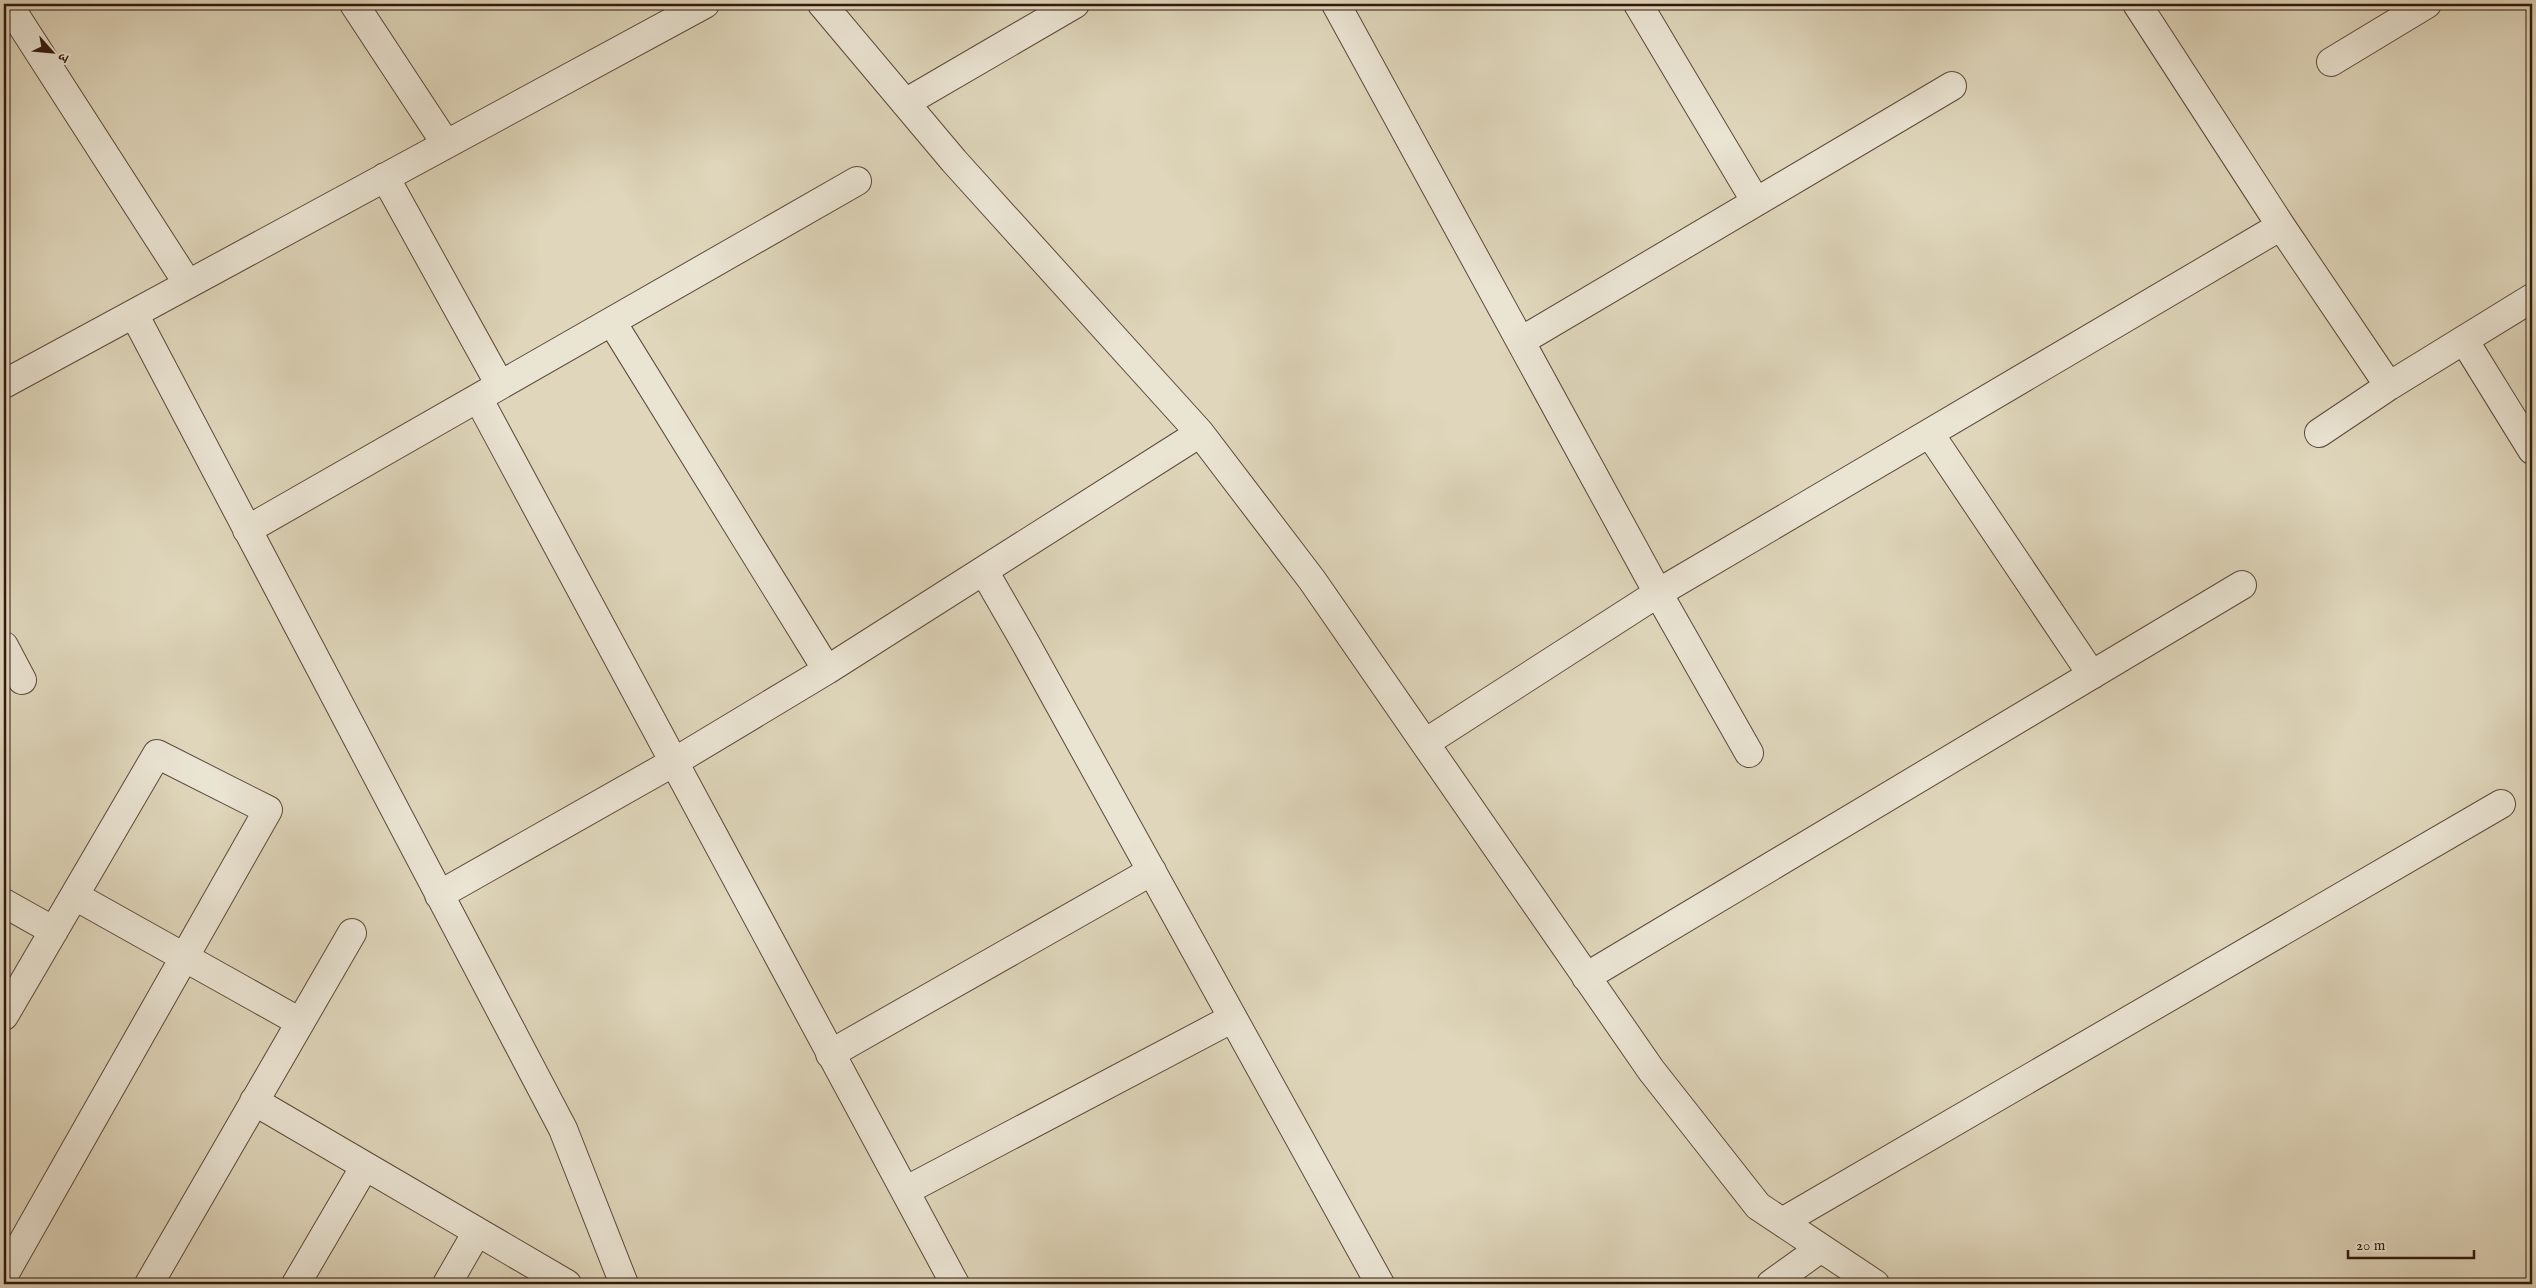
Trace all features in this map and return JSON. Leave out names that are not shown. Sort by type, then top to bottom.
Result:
[{"type":"street","points":[[8,4],[188,284]]},
{"type":"street","points":[[354,4],[446,144]]},
{"type":"street","points":[[4,384],[705,4]]},
{"type":"street","points":[[822,4],[905,103],[1200,433],[1312,580],[1651,1070],[1758,1206],[1875,1284]]},
{"type":"street","points":[[905,103],[1075,4]]},
{"type":"street","points":[[1336,4],[1658,593],[1749,753]]},
{"type":"street","points":[[1638,4],[1756,202]]},
{"type":"street","points":[[2137,4],[2281,226],[2389,386]]},
{"type":"street","points":[[2331,62],[2427,4]]},
{"type":"street","points":[[1521,341],[1952,86]]},
{"type":"street","points":[[385,177],[489,392],[674,762],[955,1284]]},
{"type":"street","points":[[247,530],[858,181]]},
{"type":"street","points":[[1425,743],[1658,593],[2281,226]]},
{"type":"street","points":[[2319,433],[2389,386],[2532,298]]},
{"type":"street","points":[[134,314],[563,1129],[624,1284]]},
{"type":"street","points":[[612,322],[827,670]]},
{"type":"street","points":[[2464,340],[2532,450]]},
{"type":"street","points":[[439,896],[674,762],[827,670],[1200,433]]},
{"type":"street","points":[[1930,434],[2092,675]]},
{"type":"street","points":[[984,571],[1380,1284]]},
{"type":"street","points":[[1586,977],[2242,585]]},
{"type":"street","points":[[4,646],[22,680]]},
{"type":"street","points":[[4,1016],[157,754],[268,810],[4,1275]]},
{"type":"street","points":[[1782,1222],[2501,804]]},
{"type":"street","points":[[830,1054],[1152,871]]},
{"type":"street","points":[[74,896],[300,1022]]},
{"type":"street","points":[[4,903],[54,931]]},
{"type":"street","points":[[149,1284],[352,933]]},
{"type":"street","points":[[905,1191],[1233,1018]]},
{"type":"street","points":[[254,1101],[567,1284]]},
{"type":"street","points":[[296,1284],[365,1166]]},
{"type":"street","points":[[446,1284],[477,1232]]},
{"type":"street","points":[[1771,1284],[1821,1248]]}]
